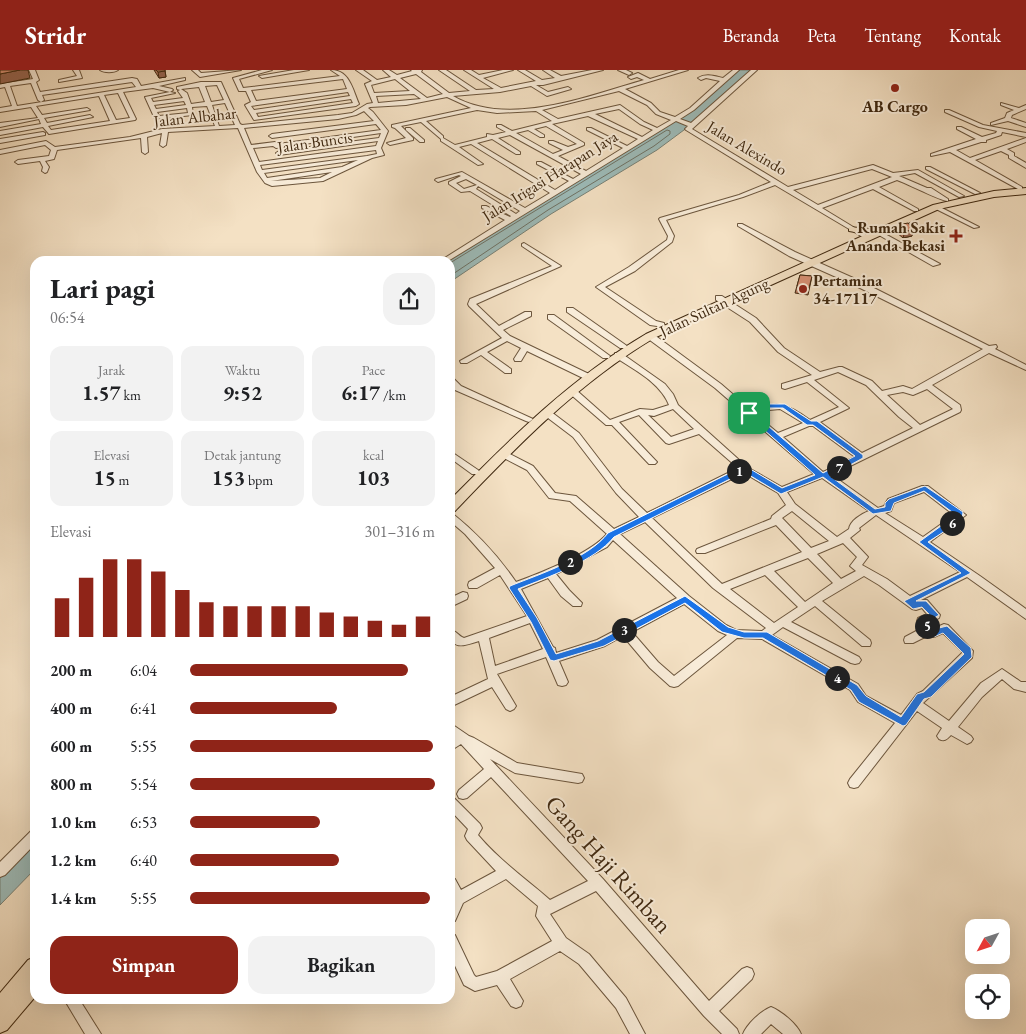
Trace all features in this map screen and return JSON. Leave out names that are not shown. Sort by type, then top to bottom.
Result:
[{"type":"highway","name":"Jalan Sultan Agung","points":[[455,494],[504,441],[529,419],[615,353],[661,325],[812,260],[916,210],[961,196],[1024,189]]},
{"type":"highway","name":"Jalan Sultan Agung","points":[[865,233],[936,207],[1024,189]]},
{"type":"highway","name":"Jalan Sultan Agung","points":[[615,353],[722,300]]},
{"type":"highway","name":"Jalan Sultan Agung","points":[[455,503],[503,454],[572,391],[585,375]]},
{"type":"highway","points":[[0,1008],[30,973]]},
{"type":"highway","points":[[0,1023],[30,988]]},
{"type":"street","points":[[32,70],[36,80],[33,81],[42,104]]},
{"type":"street","points":[[61,80],[80,77],[76,70]]},
{"type":"street","points":[[104,70],[116,70]]},
{"type":"street","points":[[197,72],[238,70]]},
{"type":"street","points":[[251,97],[242,90],[236,78],[269,70]]},
{"type":"street","points":[[295,84],[306,70]]},
{"type":"street","points":[[359,70],[376,82]]},
{"type":"street","points":[[386,70],[426,99]]},
{"type":"street","points":[[368,86],[368,84],[396,78],[415,71],[426,70]]},
{"type":"street","points":[[442,70],[475,92]]},
{"type":"street","points":[[448,74],[467,70],[500,90]]},
{"type":"street","points":[[479,77],[510,70]]},
{"type":"street","points":[[521,70],[543,83]]},
{"type":"street","points":[[546,70],[568,89],[583,98]]},
{"type":"street","points":[[568,70],[577,75]]},
{"type":"street","points":[[621,70],[630,75],[638,75],[648,80]]},
{"type":"street","points":[[415,71],[448,95],[464,103],[481,107],[538,110],[685,70]]},
{"type":"street","points":[[682,122],[692,109],[736,70]]},
{"type":"street","name":"Jalan Alexindo","points":[[682,122],[707,114],[754,70]]},
{"type":"street","points":[[335,71],[346,80],[356,104],[256,119],[248,105],[251,97],[335,71]]},
{"type":"street","name":"Jalan Albahar","points":[[0,151],[46,143],[54,149],[195,128],[268,125],[320,119],[354,114],[371,106],[533,85],[595,71]]},
{"type":"street","points":[[700,78],[706,76],[724,80]]},
{"type":"street","points":[[0,110],[153,86],[183,79]]},
{"type":"street","points":[[38,94],[132,80],[135,80],[139,88]]},
{"type":"street","points":[[251,97],[295,84],[346,80]]},
{"type":"street","points":[[15,108],[3,85],[33,81]]},
{"type":"street","points":[[238,82],[295,84],[350,90]]},
{"type":"street","points":[[191,114],[159,119],[153,111],[149,97],[201,84],[219,83],[260,172],[265,180],[277,185],[307,183],[326,179],[371,156]]},
{"type":"street","points":[[201,84],[217,125]]},
{"type":"street","points":[[295,84],[312,111],[330,128],[336,138]]},
{"type":"street","points":[[368,86],[405,84]]},
{"type":"street","points":[[533,85],[547,94],[568,89]]},
{"type":"street","points":[[153,86],[171,91]]},
{"type":"street","points":[[368,86],[372,95],[371,106],[378,122],[385,131]]},
{"type":"street","name":"Jalan Alexindo","points":[[620,89],[649,104],[656,112],[682,122],[690,130],[818,207],[865,233],[936,264]]},
{"type":"street","points":[[180,90],[189,107],[195,128],[238,125]]},
{"type":"street","points":[[42,126],[49,132],[114,122],[136,121],[120,91]]},
{"type":"street","points":[[372,95],[415,92]]},
{"type":"street","points":[[101,94],[114,122]]},
{"type":"street","points":[[82,97],[93,126]]},
{"type":"street","points":[[251,112],[354,97]]},
{"type":"street","points":[[152,104],[185,99]]},
{"type":"street","points":[[61,100],[66,113]]},
{"type":"street","points":[[153,111],[228,101]]},
{"type":"street","points":[[1003,104],[1026,114]]},
{"type":"street","points":[[0,151],[46,141],[33,105]]},
{"type":"street","points":[[450,106],[460,113]]},
{"type":"street","points":[[398,126],[481,107]]},
{"type":"street","points":[[454,146],[525,127],[620,107],[640,122],[657,130]]},
{"type":"street","points":[[1008,120],[1009,114],[1026,107]]},
{"type":"street","points":[[0,125],[87,110]]},
{"type":"street","points":[[538,110],[557,120]]},
{"type":"street","points":[[947,111],[963,119],[1000,130],[1026,135]]},
{"type":"street","points":[[0,117],[33,112],[38,118]]},
{"type":"street","points":[[589,114],[642,139]]},
{"type":"street","points":[[0,133],[90,117]]},
{"type":"street","points":[[993,124],[1008,120],[1026,125]]},
{"type":"street","points":[[422,121],[442,139],[480,164]]},
{"type":"street","points":[[272,136],[378,122]]},
{"type":"street","name":"Jalan Irigasi Harapan Jaya","points":[[451,256],[657,130],[682,122]]},
{"type":"street","points":[[546,123],[582,144],[553,156]]},
{"type":"street","points":[[268,125],[282,160]]},
{"type":"street","points":[[398,126],[422,141]]},
{"type":"street","points":[[390,143],[411,139],[398,126]]},
{"type":"street","points":[[499,126],[584,173]]},
{"type":"street","points":[[525,127],[542,136]]},
{"type":"street","points":[[959,128],[1002,148],[1012,154],[1011,157],[1026,166]]},
{"type":"street","points":[[589,129],[627,148]]},
{"type":"street","points":[[933,155],[1000,134],[1000,130]]},
{"type":"street","points":[[163,145],[165,131]]},
{"type":"street","points":[[249,147],[385,131]]},
{"type":"street","points":[[260,172],[381,155],[378,148],[385,131]]},
{"type":"street","points":[[485,132],[516,152],[531,145]]},
{"type":"street","points":[[0,141],[43,134]]},
{"type":"street","points":[[144,136],[145,152]]},
{"type":"street","points":[[465,136],[555,193]]},
{"type":"street","points":[[1008,136],[1024,142]]},
{"type":"street","points":[[279,153],[382,139]]},
{"type":"street","points":[[552,142],[568,150]]},
{"type":"street","points":[[969,160],[1024,142]]},
{"type":"street","name":"Jalan Buncis","points":[[256,164],[378,148]]},
{"type":"street","points":[[18,162],[53,157],[54,149]]},
{"type":"street","points":[[952,150],[1024,189]]},
{"type":"street","points":[[308,157],[317,172]]},
{"type":"street","points":[[42,160],[46,167],[45,171]]},
{"type":"street","points":[[539,163],[573,181]]},
{"type":"street","points":[[265,180],[351,167]]},
{"type":"street","points":[[788,188],[872,167],[934,193],[946,200]]},
{"type":"street","points":[[928,168],[977,193]]},
{"type":"street","points":[[818,207],[875,187],[895,177],[916,171],[961,196]]},
{"type":"street","points":[[438,180],[457,173],[525,211]]},
{"type":"street","points":[[466,177],[451,183],[463,190],[480,185]]},
{"type":"street","points":[[919,180],[934,193]]},
{"type":"street","points":[[661,325],[652,323],[600,288],[632,269],[670,241],[671,236],[662,219],[741,196],[777,182]]},
{"type":"street","points":[[875,187],[916,210]]},
{"type":"street","points":[[470,188],[513,218]]},
{"type":"street","points":[[484,207],[513,218]]},
{"type":"street","points":[[936,207],[976,227]]},
{"type":"street","points":[[740,224],[991,348],[1026,363]]},
{"type":"street","points":[[524,245],[557,266],[473,301],[472,304],[507,338],[585,375]]},
{"type":"street","points":[[722,300],[753,320],[781,350],[818,375]]},
{"type":"street","points":[[570,310],[615,353]]},
{"type":"street","points":[[497,330],[528,314]]},
{"type":"street","points":[[551,317],[615,353],[662,386],[669,394],[674,406],[744,469],[781,491],[792,506],[841,540],[863,558],[855,566],[916,606],[923,603],[935,615],[922,621],[930,630],[934,634],[944,628],[968,651],[968,655],[927,694],[921,696],[903,722],[854,783]]},
{"type":"street","points":[[650,336],[692,365],[823,475],[873,511],[923,542],[1026,615]]},
{"type":"street","points":[[464,361],[483,353],[507,338]]},
{"type":"street","points":[[518,359],[525,347]]},
{"type":"street","points":[[991,348],[1026,368]]},
{"type":"street","points":[[882,394],[903,388],[913,392],[927,386],[926,384],[991,348]]},
{"type":"street","points":[[483,353],[508,371]]},
{"type":"street","points":[[785,386],[840,369],[868,382],[902,415],[920,429]]},
{"type":"street","points":[[776,437],[812,423],[845,407],[807,378]]},
{"type":"street","points":[[455,384],[529,419]]},
{"type":"street","points":[[781,491],[823,475],[958,409],[927,386]]},
{"type":"street","points":[[572,391],[607,423],[640,412],[654,413],[674,406]]},
{"type":"street","points":[[749,413],[769,406],[785,406],[861,457]]},
{"type":"street","points":[[640,412],[670,441],[700,430]]},
{"type":"street","points":[[547,414],[576,435],[611,482],[689,560],[722,588],[779,625],[855,660]]},
{"type":"street","points":[[614,422],[652,462]]},
{"type":"street","points":[[503,454],[530,468],[552,496],[572,498],[611,535],[685,599],[722,628],[735,634],[764,635],[854,687],[862,699],[903,722]]},
{"type":"street","points":[[455,458],[475,472]]},
{"type":"street","points":[[513,588],[550,573],[603,546],[611,535],[744,469]]},
{"type":"street","points":[[722,588],[841,540],[855,530],[853,528],[858,522],[873,511],[888,510],[889,503],[892,501],[926,489],[961,515],[923,542]]},
{"type":"street","points":[[792,506],[775,518],[840,584]]},
{"type":"street","points":[[455,520],[481,542],[533,618],[552,654],[562,682]]},
{"type":"street","points":[[701,551],[778,520]]},
{"type":"street","points":[[473,585],[501,570]]},
{"type":"street","points":[[766,570],[804,607]]},
{"type":"street","points":[[764,635],[814,600],[864,571]]},
{"type":"street","points":[[550,573],[565,593],[577,603]]},
{"type":"street","points":[[909,601],[967,573]]},
{"type":"street","points":[[455,600],[463,596]]},
{"type":"street","points":[[455,699],[492,676],[552,654],[601,644],[685,599]]},
{"type":"street","points":[[814,600],[866,643]]},
{"type":"street","points":[[455,638],[464,642],[483,637],[533,618]]},
{"type":"street","points":[[624,630],[654,664],[674,683],[735,634]]},
{"type":"street","points":[[909,640],[930,630]]},
{"type":"street","points":[[483,637],[492,676],[510,706]]},
{"type":"street","points":[[947,732],[963,710],[995,677],[1002,673],[1018,686],[1026,687]]},
{"type":"street","points":[[916,704],[947,732],[967,739]]},
{"type":"street","points":[[455,732],[511,766],[578,778]]},
{"type":"street","name":"Gang Haji Rimban","points":[[455,732],[598,883],[708,1011],[732,1034]]},
{"type":"street","points":[[463,794],[492,769]]},
{"type":"street","points":[[455,807],[476,828],[471,837],[506,872],[549,907]]},
{"type":"street","points":[[0,871],[30,840]]},
{"type":"street","points":[[455,905],[458,899],[506,872]]},
{"type":"street","points":[[598,883],[549,907],[543,911],[542,916],[561,943],[588,963],[625,1008],[638,1034]]},
{"type":"street","points":[[455,893],[458,899]]},
{"type":"street","points":[[455,950],[471,982],[475,984],[500,977],[561,943]]},
{"type":"street","points":[[708,1011],[747,974]]},
{"type":"street","points":[[500,977],[516,1002]]},
{"type":"street","points":[[74,1004],[94,1034]]},
{"type":"street","points":[[750,1034],[771,1014],[794,1034]]},
{"type":"water","points":[[735,70],[754,70],[688,127],[657,150],[551,214],[455,279],[455,256],[451,256],[692,109]]},
{"type":"water","points":[[30,840],[30,874],[0,905],[0,871]]},
{"type":"building","points":[[0,70],[20,70],[0,74]]},
{"type":"building","points":[[908,223],[914,230],[905,231],[898,225]]},
{"type":"building","points":[[800,275],[812,276],[809,288],[797,286]]},
{"type":"place","name":"AB Cargo","points":[[895,88]]},
{"type":"place","name":"Rumah Sakit Ananda Bekasi","points":[[956,236]]},
{"type":"place","name":"Pertamina 34-17117","points":[[803,289]]},
{"type":"route","points":[[769,406],[785,406],[810,424],[814,422],[861,457],[825,475],[873,511],[888,510],[888,505],[892,501],[925,488],[961,515],[961,517],[923,542],[967,573],[909,601],[916,606],[923,603],[935,615],[922,621],[934,634],[944,628],[968,651],[968,655],[927,694],[921,696],[903,722],[862,699],[854,687],[764,635],[735,634],[725,630],[685,599],[624,630],[610,640],[587,649],[554,658],[513,588],[550,573],[603,546],[611,535],[744,469],[781,491],[821,475],[749,413],[769,406]]}]
